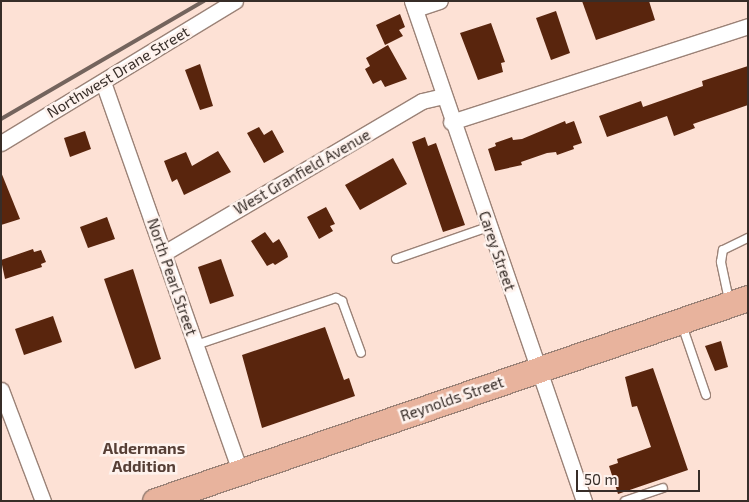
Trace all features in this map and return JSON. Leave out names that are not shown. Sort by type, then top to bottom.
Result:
[{"type":"main road","name":"Reynolds Street","points":[[155,501],[739,301]]},
{"type":"street","name":"Northwest Drane Street","points":[[1,143],[235,1]]},
{"type":"street","points":[[413,5],[440,1]]},
{"type":"street","name":"Carey Street","points":[[413,5],[451,122],[584,501]]},
{"type":"street","points":[[451,122],[748,26]]},
{"type":"street","name":"North Pearl Street","points":[[103,82],[240,472]]},
{"type":"street","name":"West Granfield Avenue","points":[[164,252],[422,101],[443,96]]},
{"type":"street","points":[[1,390],[43,501]]},
{"type":"lane","points":[[396,259],[488,228]]},
{"type":"lane","points":[[739,301],[721,262],[724,250],[748,238]]},
{"type":"lane","points":[[196,345],[336,298],[342,301],[361,352]]},
{"type":"lane","points":[[680,321],[706,395]]},
{"type":"lane","points":[[625,501],[663,488]]},
{"type":"building","points":[[582,1],[649,1],[655,20],[596,40]]},
{"type":"building","points":[[556,11],[570,53],[551,60],[536,18]]},
{"type":"building","points":[[400,14],[405,27],[399,30],[403,36],[385,45],[376,25]]},
{"type":"building","points":[[491,23],[505,62],[501,63],[503,72],[478,80],[460,33]]},
{"type":"building","points":[[388,45],[407,79],[385,87],[381,80],[373,84],[365,69],[370,66],[366,58]]},
{"type":"building","points":[[200,64],[213,106],[200,110],[185,70]]},
{"type":"building","points":[[748,66],[748,105],[693,124],[695,128],[674,136],[667,116],[607,137],[599,116],[641,101],[643,107],[703,86],[702,81]]},
{"type":"building","points":[[565,121],[566,124],[574,121],[582,143],[573,146],[574,149],[557,155],[556,152],[547,153],[521,162],[522,165],[495,171],[488,149],[496,146],[495,143],[512,137],[513,140],[522,139]]},
{"type":"building","points":[[259,127],[264,135],[272,130],[284,152],[264,163],[247,133]]},
{"type":"building","points":[[85,131],[91,149],[70,157],[64,138]]},
{"type":"building","points":[[425,137],[428,146],[436,143],[465,225],[443,232],[412,142]]},
{"type":"building","points":[[218,151],[231,172],[184,195],[177,179],[172,182],[164,161],[186,152],[192,166]]},
{"type":"building","points":[[393,158],[407,184],[360,210],[345,185]]},
{"type":"building","points":[[1,172],[20,219],[1,225]]},
{"type":"building","points":[[326,207],[335,224],[330,226],[333,231],[319,239],[307,217]]},
{"type":"building","points":[[107,217],[115,239],[88,248],[80,227]]},
{"type":"building","points":[[265,232],[273,243],[279,239],[287,253],[288,257],[275,265],[273,263],[267,266],[251,241]]},
{"type":"building","points":[[33,249],[34,252],[41,250],[46,262],[41,264],[42,267],[5,279],[1,260]]},
{"type":"building","points":[[221,259],[234,296],[210,304],[198,267]]},
{"type":"building","points":[[133,269],[161,359],[135,369],[104,279]]},
{"type":"building","points":[[53,316],[62,342],[24,355],[15,329]]},
{"type":"building","points":[[325,327],[344,380],[349,378],[355,396],[262,428],[242,355]]},
{"type":"building","points":[[721,341],[728,367],[715,371],[705,346]]},
{"type":"building","points":[[653,368],[688,470],[618,494],[609,466],[618,463],[617,459],[651,447],[637,406],[632,407],[625,377]]},
{"type":"railway","points":[[1,119],[204,1]]},
{"type":"district","name":"Aldermans Addition","points":[[144,457]]}]
